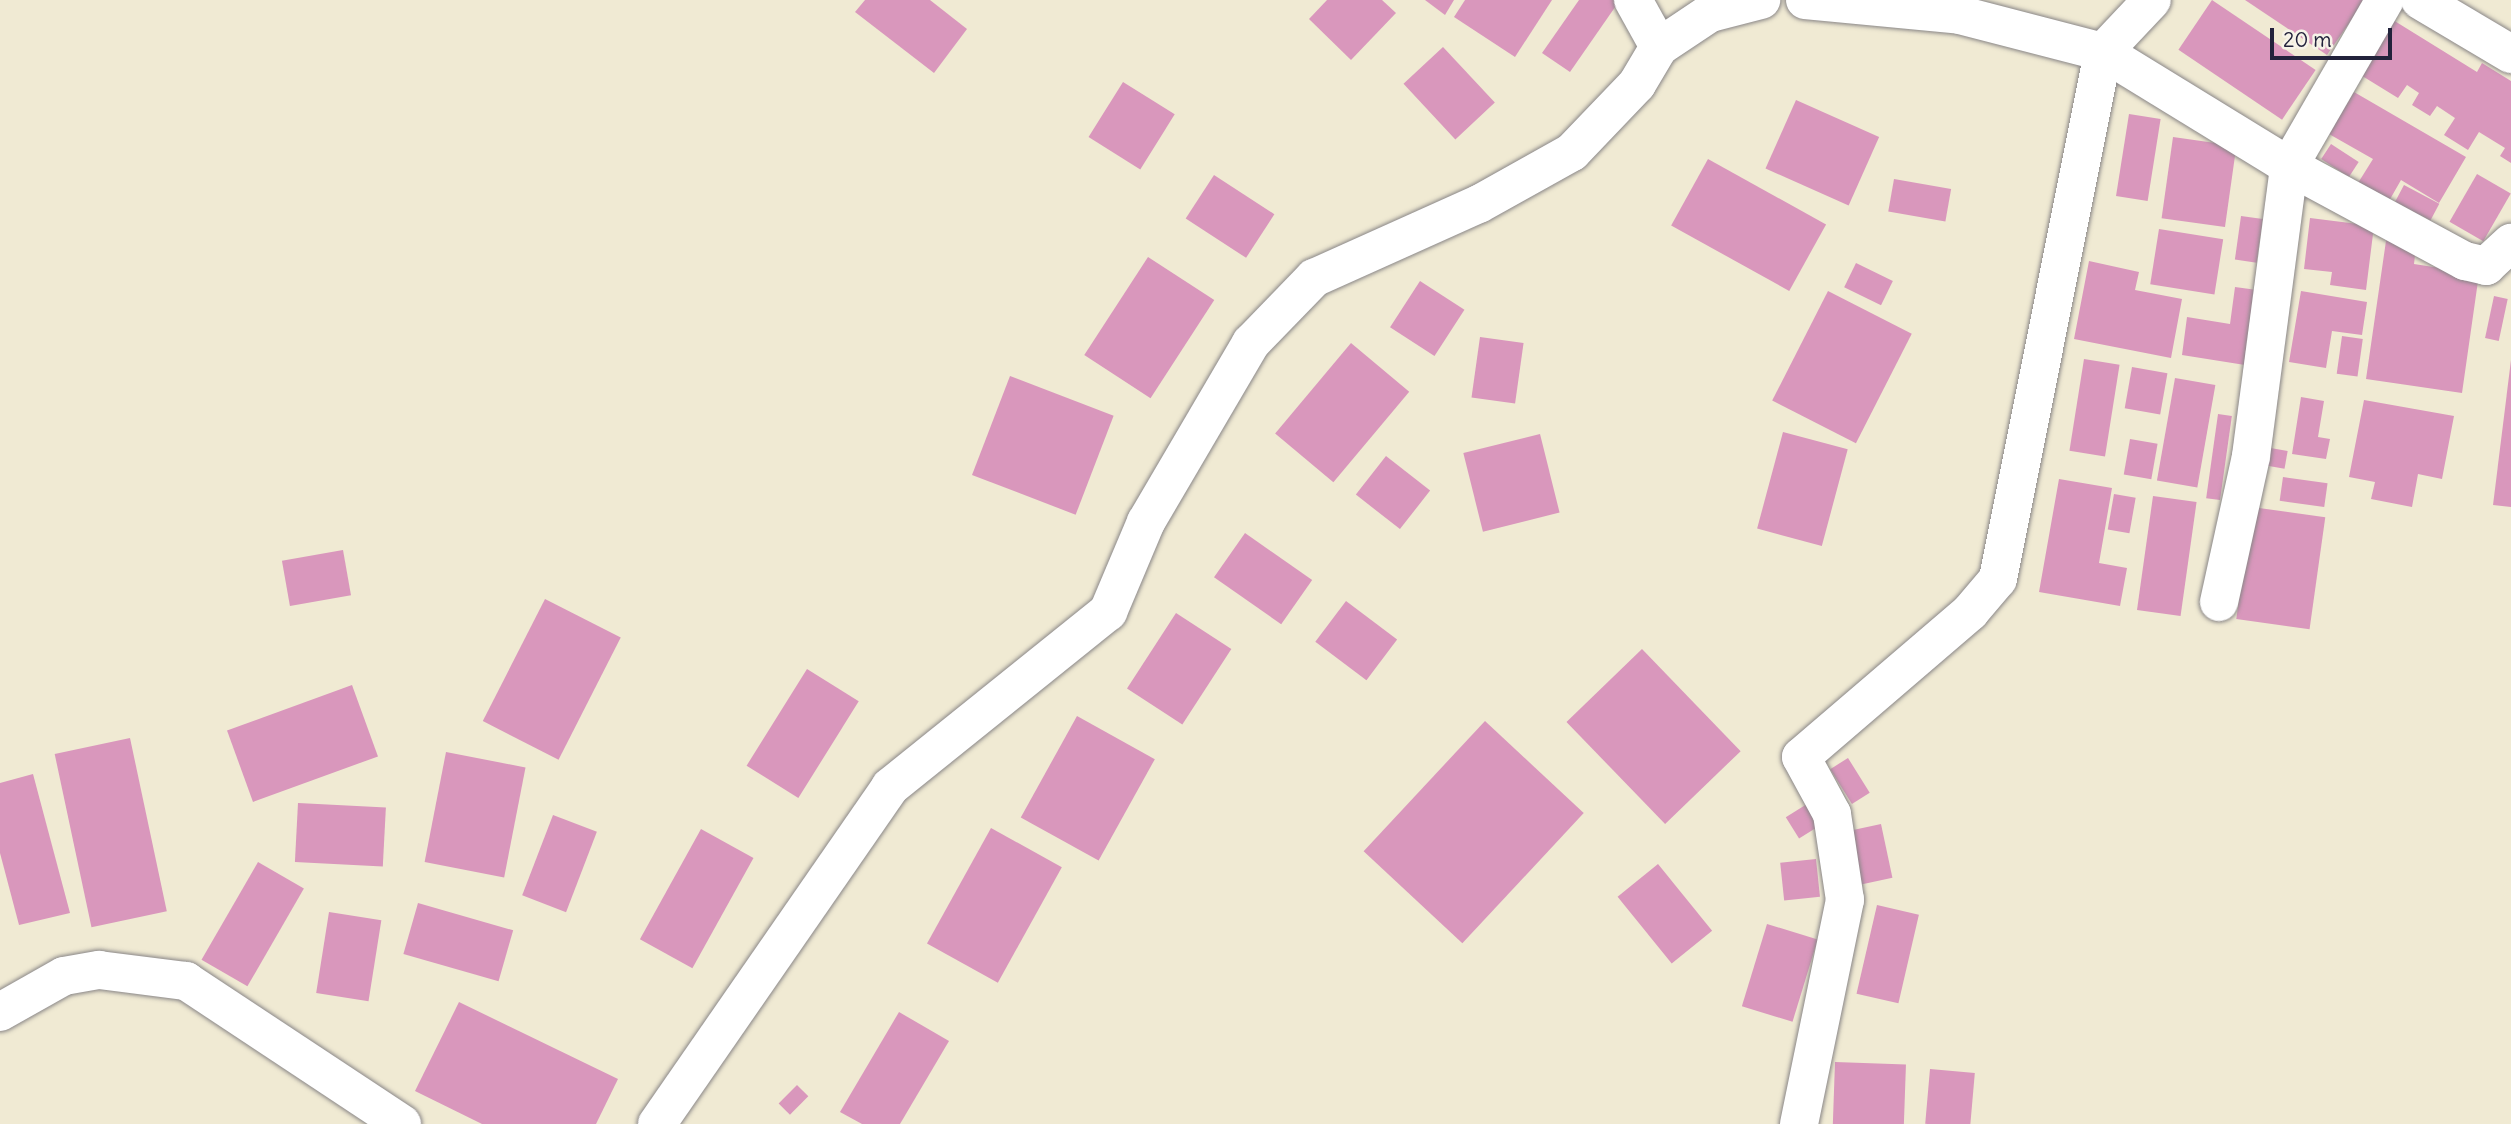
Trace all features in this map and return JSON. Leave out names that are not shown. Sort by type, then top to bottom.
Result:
[{"type":"street","points":[[1633,0],[1659,47]]},
{"type":"street","points":[[657,1124],[890,787],[1108,612],[1146,522],[1251,343],[1314,278],[1479,204],[1572,152],[1637,84],[1659,47],[1710,13],[1762,0]]},
{"type":"street","points":[[1805,0],[1960,15],[2103,52],[2289,166],[2465,261],[2486,267],[2511,243]]},
{"type":"street","points":[[1799,1124],[1845,900],[1832,814],[1801,757],[1970,612],[1998,579],[2103,52],[2152,0]]},
{"type":"street","points":[[2219,602],[2251,456],[2289,166],[2385,0]]},
{"type":"street","points":[[2420,0],[2511,54]]},
{"type":"street","points":[[0,1012],[64,976],[99,970],[186,981],[402,1124]]},
{"type":"building","points":[[865,0],[930,0],[967,29],[934,73],[855,12]]},
{"type":"building","points":[[1327,0],[1382,0],[1396,13],[1351,60],[1309,19]]},
{"type":"building","points":[[1425,0],[1454,0],[1445,15]]},
{"type":"building","points":[[1465,0],[1552,0],[1515,57],[1454,17]]},
{"type":"building","points":[[1579,0],[1620,0],[1570,72],[1542,53]]},
{"type":"building","points":[[2212,0],[2316,70],[2282,120],[2178,50]]},
{"type":"building","points":[[2245,0],[2365,0],[2327,55]]},
{"type":"building","points":[[2393,20],[2477,72],[2482,63],[2511,81],[2511,163],[2500,156],[2505,148],[2479,132],[2468,150],[2444,135],[2455,118],[2437,106],[2430,116],[2412,105],[2419,93],[2407,85],[2398,98],[2359,74]]},
{"type":"building","points":[[1443,47],[1495,103],[1455,139],[1404,84]]},
{"type":"building","points":[[1123,82],[1175,114],[1140,169],[1089,137]]},
{"type":"building","points":[[2354,92],[2466,157],[2439,203],[2401,180],[2389,201],[2358,183],[2373,159],[2329,134]]},
{"type":"building","points":[[1796,100],[1879,137],[1849,206],[1765,169]]},
{"type":"building","points":[[2129,114],[2161,119],[2148,201],[2116,196]]},
{"type":"building","points":[[2173,137],[2236,146],[2225,227],[2162,218]]},
{"type":"building","points":[[2331,144],[2359,162],[2349,177],[2321,159]]},
{"type":"building","points":[[1708,159],[1826,224],[1789,291],[1671,225]]},
{"type":"building","points":[[2477,174],[2511,194],[2483,241],[2450,222]]},
{"type":"building","points":[[1214,175],[1274,214],[1246,258],[1186,219]]},
{"type":"building","points":[[1894,179],[1951,189],[1945,222],[1888,211]]},
{"type":"building","points":[[2404,185],[2439,204],[2430,221],[2395,202]]},
{"type":"building","points":[[2241,216],[2263,219],[2257,263],[2235,260]]},
{"type":"building","points":[[2310,218],[2374,226],[2366,290],[2330,285],[2332,272],[2304,269]]},
{"type":"building","points":[[2159,229],[2223,239],[2214,294],[2150,284]]},
{"type":"building","points":[[2387,234],[2417,238],[2414,264],[2479,274],[2462,393],[2366,379]]},
{"type":"building","points":[[1148,257],[1214,300],[1151,398],[1084,355]]},
{"type":"building","points":[[2089,261],[2139,272],[2135,290],[2182,299],[2171,358],[2074,339]]},
{"type":"building","points":[[1856,263],[1893,281],[1881,305],[1844,287]]},
{"type":"building","points":[[1420,281],[1464,310],[1434,356],[1390,327]]},
{"type":"building","points":[[2235,287],[2257,290],[2245,365],[2182,355],[2187,317],[2230,324]]},
{"type":"building","points":[[1828,291],[1912,334],[1856,443],[1772,401]]},
{"type":"building","points":[[2301,291],[2367,302],[2362,335],[2332,331],[2326,368],[2289,362]]},
{"type":"building","points":[[2494,296],[2508,299],[2499,341],[2485,338]]},
{"type":"building","points":[[2342,336],[2363,339],[2358,377],[2337,374]]},
{"type":"building","points":[[1480,337],[1524,343],[1515,404],[1472,397]]},
{"type":"building","points":[[1351,343],[1409,392],[1333,482],[1275,433]]},
{"type":"building","points":[[2084,359],[2120,365],[2105,456],[2069,451]]},
{"type":"building","points":[[2511,360],[2511,507],[2493,505]]},
{"type":"building","points":[[2132,367],[2167,373],[2160,415],[2125,408]]},
{"type":"building","points":[[1010,376],[1114,416],[1076,515],[972,475]]},
{"type":"building","points":[[2175,378],[2215,385],[2197,488],[2157,480]]},
{"type":"building","points":[[2301,397],[2324,401],[2318,437],[2330,439],[2326,459],[2292,454]]},
{"type":"building","points":[[2364,400],[2454,416],[2442,479],[2418,474],[2412,507],[2371,499],[2375,482],[2349,477]]},
{"type":"building","points":[[2218,414],[2232,416],[2220,500],[2206,498]]},
{"type":"building","points":[[1783,432],[1848,449],[1822,546],[1757,529]]},
{"type":"building","points":[[1540,434],[1560,513],[1483,532],[1463,453]]},
{"type":"building","points":[[2130,439],[2158,444],[2151,479],[2124,474]]},
{"type":"building","points":[[2265,447],[2288,451],[2285,469],[2262,465]]},
{"type":"building","points":[[1386,456],[1430,490],[1400,529],[1356,495]]},
{"type":"building","points":[[2283,477],[2328,483],[2324,507],[2280,501]]},
{"type":"building","points":[[2059,479],[2112,488],[2099,563],[2127,568],[2120,606],[2039,592]]},
{"type":"building","points":[[2114,494],[2136,498],[2129,533],[2108,529]]},
{"type":"building","points":[[2153,496],[2197,502],[2181,616],[2137,610]]},
{"type":"building","points":[[2252,507],[2325,517],[2310,629],[2236,619]]},
{"type":"building","points":[[1245,533],[1312,580],[1281,624],[1214,577]]},
{"type":"building","points":[[343,550],[351,595],[290,606],[282,561]]},
{"type":"building","points":[[545,599],[621,638],[559,760],[483,721]]},
{"type":"building","points":[[1346,601],[1397,640],[1366,680],[1315,642]]},
{"type":"building","points":[[1176,613],[1231,649],[1182,724],[1127,688]]},
{"type":"building","points":[[1642,649],[1741,751],[1665,824],[1566,722]]},
{"type":"building","points":[[807,669],[859,701],[798,798],[747,766]]},
{"type":"building","points":[[352,685],[378,756],[253,802],[227,730]]},
{"type":"building","points":[[1077,716],[1155,759],[1099,861],[1021,817]]},
{"type":"building","points":[[1485,721],[1584,813],[1462,943],[1364,851]]},
{"type":"building","points":[[130,738],[167,911],[91,927],[55,754]]},
{"type":"building","points":[[446,752],[526,767],[504,877],[425,862]]},
{"type":"building","points":[[1848,758],[1870,793],[1852,804],[1830,769]]},
{"type":"building","points":[[33,774],[70,913],[19,925],[0,853],[0,783]]},
{"type":"building","points":[[298,803],[386,808],[383,867],[295,862]]},
{"type":"building","points":[[1807,804],[1820,825],[1799,838],[1786,817]]},
{"type":"building","points":[[553,815],[597,832],[566,912],[522,895]]},
{"type":"building","points":[[1881,824],[1892,878],[1861,884],[1850,831]]},
{"type":"building","points":[[991,828],[1062,867],[998,983],[927,943]]},
{"type":"building","points":[[701,829],[753,858],[692,968],[640,939]]},
{"type":"building","points":[[1816,859],[1820,897],[1784,901],[1780,863]]},
{"type":"building","points":[[258,862],[304,888],[247,986],[202,960]]},
{"type":"building","points":[[1658,864],[1712,931],[1672,964],[1618,897]]},
{"type":"building","points":[[418,903],[513,930],[499,981],[403,954]]},
{"type":"building","points":[[1877,905],[1919,915],[1898,1003],[1857,994]]},
{"type":"building","points":[[329,912],[381,920],[369,1001],[316,993]]},
{"type":"building","points":[[1767,924],[1818,939],[1793,1022],[1742,1006]]},
{"type":"building","points":[[459,1002],[618,1079],[596,1124],[482,1124],[415,1091]]},
{"type":"building","points":[[899,1012],[949,1041],[900,1124],[862,1124],[840,1112]]},
{"type":"building","points":[[1835,1062],[1906,1064],[1904,1124],[1833,1124]]},
{"type":"building","points":[[1930,1069],[1975,1073],[1970,1124],[1925,1124]]},
{"type":"building","points":[[797,1085],[808,1096],[790,1115],[779,1103]]}]
